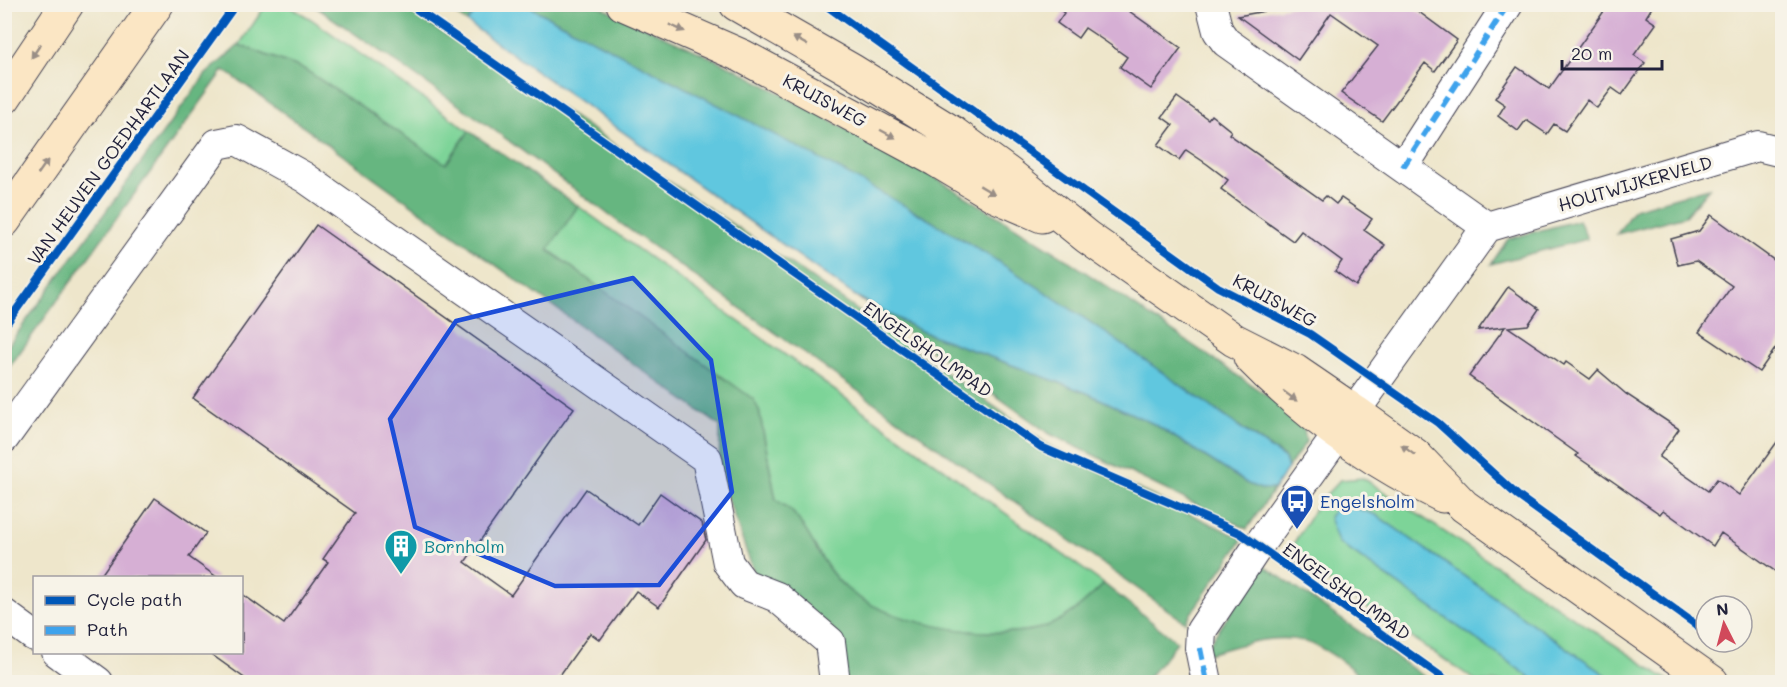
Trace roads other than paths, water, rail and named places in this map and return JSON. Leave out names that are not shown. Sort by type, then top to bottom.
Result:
[{"type":"street","points":[[4,98],[67,4]]},
{"type":"street","points":[[4,221],[157,4]]},
{"type":"street","name":"KRUISWEG","points":[[623,4],[742,57],[936,160],[996,195],[1087,237]]},
{"type":"street","name":"KRUISWEG","points":[[736,4],[851,70],[952,133],[1009,174],[1087,237],[1234,340],[1282,391],[1348,423],[1400,475],[1464,506],[1712,682]]},
{"type":"street","points":[[1207,682],[1200,648],[1201,631],[1258,546],[1487,226],[1226,42],[1218,31],[1211,4]]},
{"type":"street","points":[[1403,167],[1509,4]]},
{"type":"street","points":[[4,438],[217,144],[237,140],[304,177],[707,459],[728,563],[744,584],[777,597],[830,642],[835,682]]},
{"type":"street","name":"HOUTWIJKERVELD","points":[[1487,226],[1758,146],[1782,152]]},
{"type":"street","points":[[4,615],[33,635]]},
{"type":"street","points":[[60,654],[98,682]]},
{"type":"water","points":[[481,5],[526,5],[773,134],[919,214],[1013,271],[1105,332],[1285,459],[1288,468],[1274,489],[1261,489],[1248,484],[1156,425],[1087,393],[921,331],[854,295],[467,22]]},
{"type":"water","points":[[1336,508],[1356,508],[1376,515],[1616,682],[1537,682],[1338,542],[1329,517]]},
{"type":"place","name":"Engelsholm","points":[[1297,530]]},
{"type":"place","name":"Bornholm","points":[[401,575]]}]
